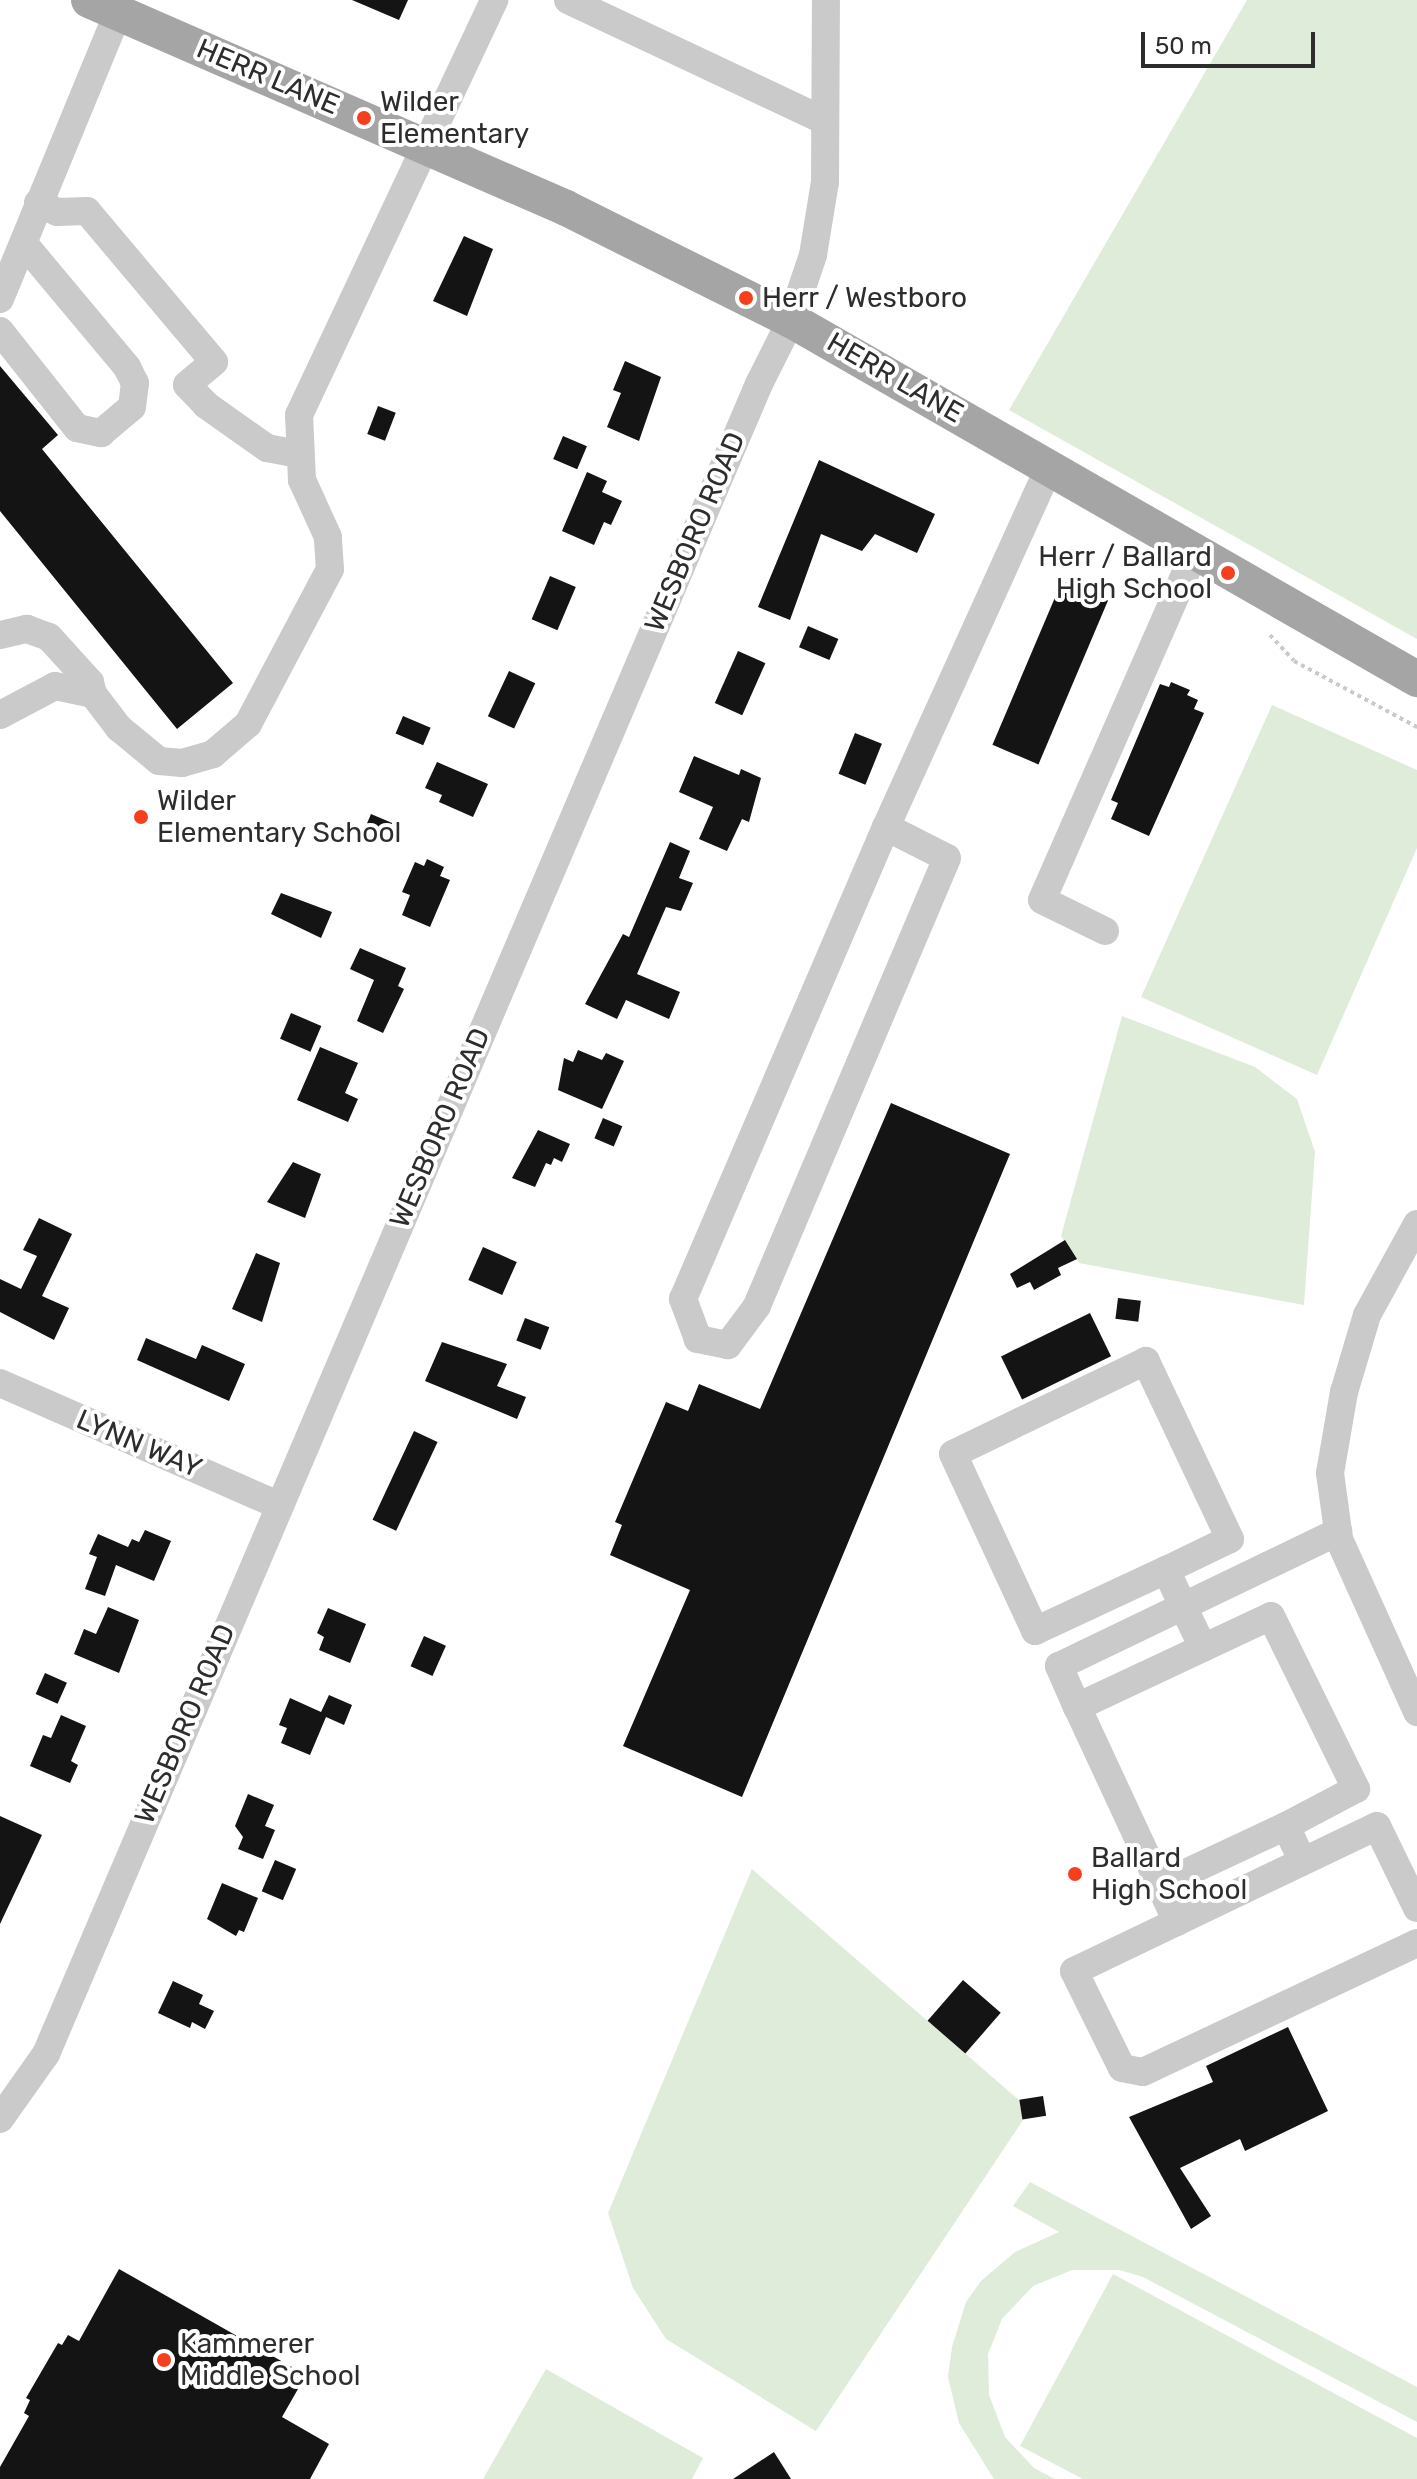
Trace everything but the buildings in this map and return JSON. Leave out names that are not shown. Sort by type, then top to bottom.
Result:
[{"type":"main road","name":"HERR LANE","points":[[103,6],[428,146],[791,320],[1194,554],[1417,679]]},
{"type":"street","points":[[0,635],[27,629],[49,637],[90,682],[93,694],[141,751],[171,763],[213,754],[248,724],[330,569],[331,548],[308,500],[299,454],[299,415],[494,0]]},
{"type":"street","points":[[568,0],[823,120]]},
{"type":"street","name":"WESBORO ROAD","points":[[0,2119],[46,2054],[759,384],[791,320],[813,255],[825,182],[826,0]]},
{"type":"street","points":[[0,299],[22,250],[103,6]]},
{"type":"street","points":[[38,203],[57,212],[87,211],[214,362],[187,385],[206,405],[267,448],[299,454]]},
{"type":"street","points":[[0,331],[77,428],[101,433],[132,407],[135,383],[127,367],[22,250]]},
{"type":"street","points":[[886,827],[947,858],[757,1306],[728,1345],[698,1339],[683,1299],[886,827],[1049,468]]},
{"type":"street","points":[[1105,931],[1042,900],[1194,554]]},
{"type":"street","points":[[0,715],[55,686],[93,694]]},
{"type":"street","points":[[1417,1224],[1367,1315],[1344,1392],[1330,1473],[1338,1532],[1417,1712]]},
{"type":"street","points":[[1146,1361],[1230,1539],[1166,1570],[1035,1631],[953,1454],[1146,1361]]},
{"type":"street","name":"LYNN WAY","points":[[0,1383],[278,1505]]},
{"type":"street","points":[[1177,1922],[1059,1666],[1338,1532]]},
{"type":"street","points":[[1166,1570],[1203,1648]]},
{"type":"street","points":[[1077,1707],[1271,1616],[1356,1789],[1286,1826],[1160,1885]]},
{"type":"street","points":[[1286,1826],[1302,1861]]},
{"type":"street","points":[[1417,1908],[1377,1826],[1074,1971],[1122,2068],[1143,2072],[1417,1943]]},
{"type":"path","points":[[1270,635],[1294,661],[1417,727]]},
{"type":"green space","points":[[1247,0],[1417,0],[1417,639],[1009,410]]},
{"type":"green space","points":[[1272,705],[1417,770],[1417,848],[1317,1075],[1141,997]]},
{"type":"green space","points":[[1122,1016],[1255,1067],[1297,1099],[1315,1152],[1304,1305],[1079,1263],[1061,1236]]},
{"type":"green space","points":[[752,1869],[1019,2100],[1023,2120],[816,2431],[666,2339],[633,2288],[608,2213]]},
{"type":"green space","points":[[1030,2182],[1417,2387],[1417,2422],[1143,2277],[1119,2270],[1072,2270],[1033,2286],[1002,2319],[988,2354],[989,2395],[1005,2437],[1034,2468],[1055,2479],[994,2479],[959,2423],[948,2377],[952,2347],[966,2302],[981,2281],[1015,2252],[1059,2232],[1013,2206]]},
{"type":"green space","points":[[1113,2274],[1417,2438],[1417,2479],[1083,2479],[1020,2446]]},
{"type":"green space","points":[[546,2369],[703,2458],[692,2479],[483,2479]]},
{"type":"place","name":"Wilder Elementary","points":[[364,118]]},
{"type":"place","name":"Herr / Westboro","points":[[746,298]]},
{"type":"place","name":"Herr / Ballard High School","points":[[1228,573]]},
{"type":"place","name":"Wilder Elementary School","points":[[141,817]]},
{"type":"place","name":"Ballard High School","points":[[1075,1874]]},
{"type":"place","name":"Kammerer Middle School","points":[[164,2360]]}]
